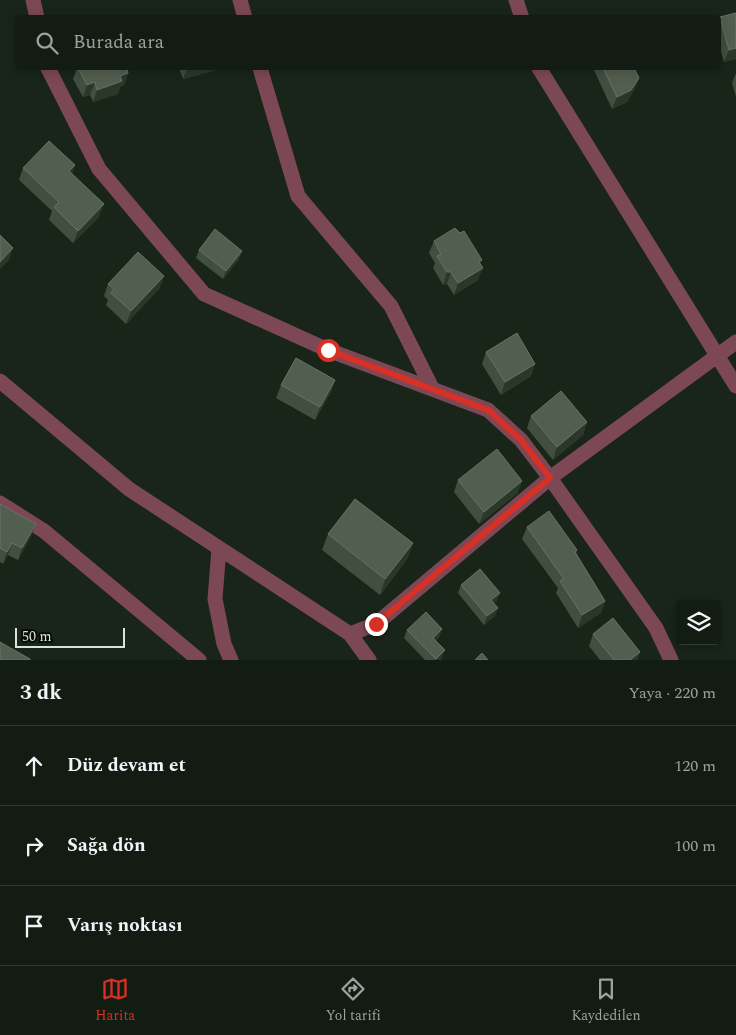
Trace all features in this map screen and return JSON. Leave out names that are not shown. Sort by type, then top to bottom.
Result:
[{"type":"street","points":[[34,0],[36,15]]},
{"type":"street","points":[[240,0],[244,15]]},
{"type":"street","points":[[516,0],[521,15]]},
{"type":"street","points":[[49,70],[99,169],[204,294],[328,350],[488,410],[521,440],[656,628],[671,660]]},
{"type":"street","points":[[261,70],[298,196],[391,306],[432,388]]},
{"type":"street","points":[[540,70],[736,386]]},
{"type":"street","points":[[350,634],[376,624],[550,478],[736,342]]},
{"type":"street","points":[[0,381],[129,489],[350,634],[369,660]]},
{"type":"street","points":[[0,502],[44,531],[199,660]]},
{"type":"street","points":[[219,548],[215,599],[224,644],[231,660]]},
{"type":"building","points":[[736,13],[736,48],[729,50],[721,17]]},
{"type":"building","points":[[79,70],[127,70],[128,73],[120,76],[122,81],[97,90],[95,82],[87,85]]},
{"type":"building","points":[[604,70],[635,70],[639,78],[631,90],[617,97]]},
{"type":"building","points":[[49,141],[75,165],[69,171],[104,204],[78,231],[54,207],[59,202],[23,168]]},
{"type":"building","points":[[455,228],[460,233],[464,231],[482,260],[479,262],[483,268],[458,283],[451,272],[447,272],[437,256],[441,254],[434,241]]},
{"type":"building","points":[[215,229],[242,251],[226,271],[199,250]]},
{"type":"building","points":[[0,235],[13,248],[0,262]]},
{"type":"building","points":[[138,252],[164,276],[131,311],[111,293],[114,289],[108,284]]},
{"type":"building","points":[[517,333],[535,364],[505,382],[486,352]]},
{"type":"building","points":[[296,358],[335,380],[320,407],[281,385]]},
{"type":"building","points":[[561,391],[587,422],[557,447],[531,416]]},
{"type":"building","points":[[497,449],[522,481],[484,512],[458,480]]},
{"type":"building","points":[[355,499],[413,543],[385,579],[328,534]]},
{"type":"building","points":[[0,504],[36,524],[22,548],[12,543],[7,552],[0,548]]},
{"type":"building","points":[[549,511],[577,550],[575,552],[605,601],[582,615],[560,581],[564,579],[527,527]]},
{"type":"building","points":[[480,569],[500,593],[491,600],[498,608],[487,616],[461,585]]},
{"type":"building","points":[[426,612],[442,629],[433,638],[445,650],[436,659],[407,630]]},
{"type":"building","points":[[613,618],[640,652],[630,660],[614,660],[593,634]]},
{"type":"building","points":[[0,642],[30,659],[30,660],[0,660]]},
{"type":"building","points":[[482,653],[488,660],[475,660]]},
{"type":"route","points":[[328,350],[488,410],[521,440],[550,478],[376,624]]}]
